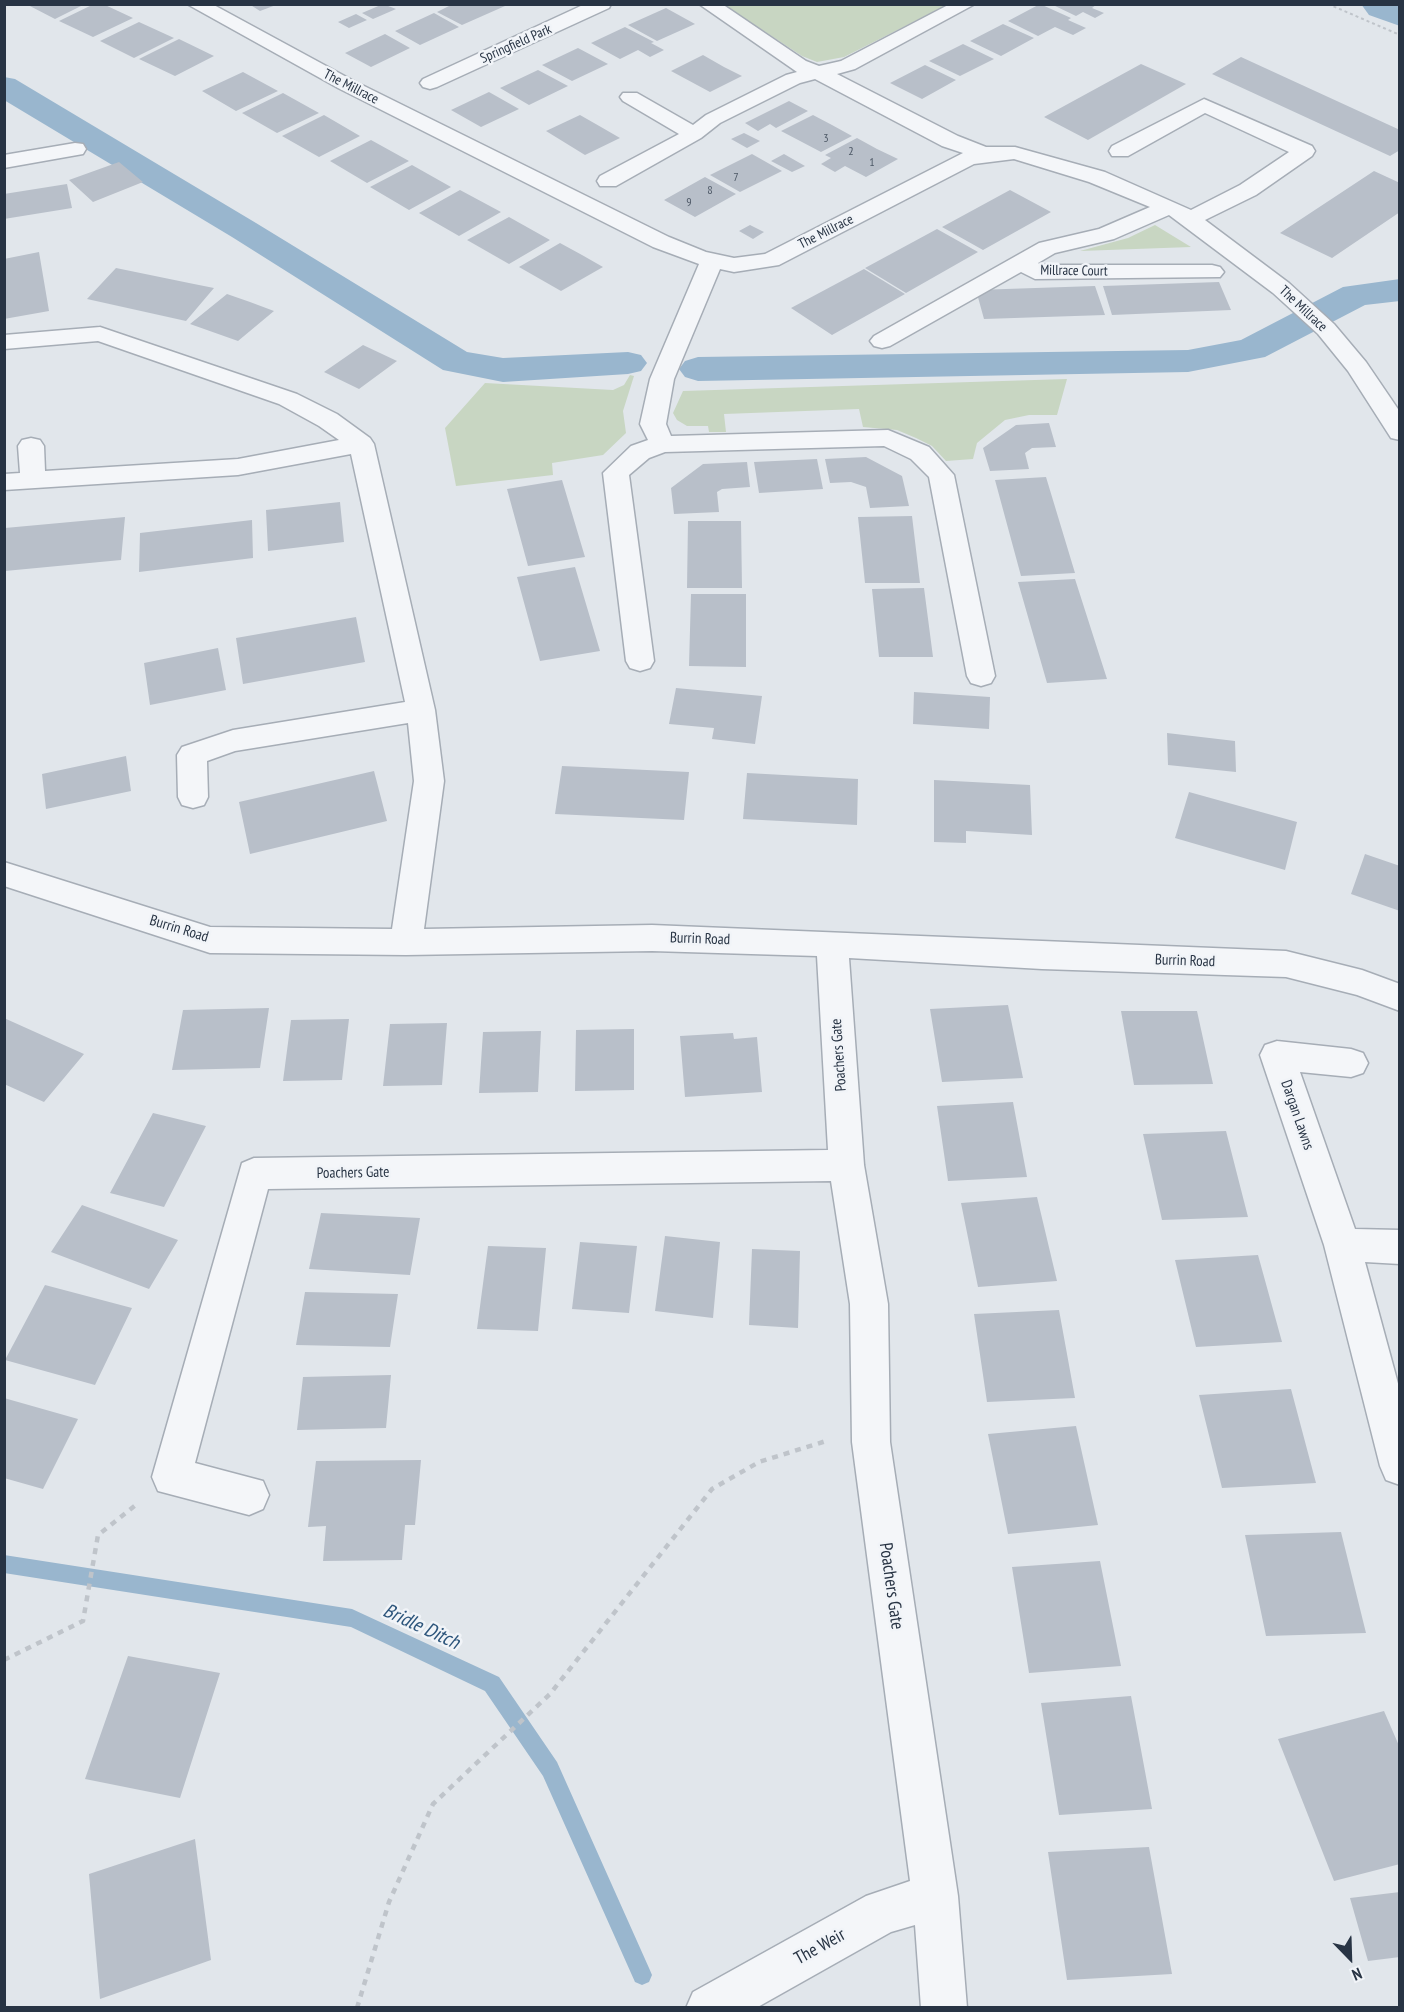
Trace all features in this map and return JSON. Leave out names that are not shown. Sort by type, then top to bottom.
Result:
[{"type":"street","name":"The Millrace","points":[[196,4],[542,184],[661,242],[712,260],[734,265],[771,260],[966,159],[984,154],[1015,153],[1048,161],[1118,185],[1169,207],[1190,219],[1303,308],[1326,329],[1357,367],[1400,432]]},
{"type":"street","name":"Springfield Park","points":[[430,83],[602,4]]},
{"type":"street","points":[[708,4],[799,65],[836,81],[950,141],[984,154]]},
{"type":"street","points":[[608,181],[694,134],[713,119],[793,79],[848,65],[966,4]]},
{"type":"street","points":[[630,97],[694,134]]},
{"type":"street","points":[[1120,151],[1162,138],[1204,105],[1304,151],[1248,190],[1190,219]]},
{"type":"street","points":[[9,155],[75,150]]},
{"type":"street","name":"Millrace Court","points":[[1169,207],[1106,234],[1047,248],[1023,262],[1035,272],[1212,272]]},
{"type":"street","points":[[662,444],[653,424],[662,380],[712,260]]},
{"type":"street","points":[[882,341],[1023,262]]},
{"type":"street","points":[[4,342],[100,334],[288,399],[328,420],[361,444],[421,710],[429,781],[406,942]]},
{"type":"street","points":[[640,661],[616,473],[640,452],[662,444],[888,438],[920,453],[941,475],[981,676]]},
{"type":"street","points":[[4,482],[238,466],[361,444]]},
{"type":"street","points":[[31,446],[33,480]]},
{"type":"street","points":[[194,797],[192,755],[233,741],[421,710]]},
{"type":"street","name":"Burrin Road","points":[[4,874],[210,940],[406,942],[652,938],[832,944],[1042,956],[1286,964],[1362,983],[1400,998]]},
{"type":"street","name":"Poachers Gate","points":[[832,944],[846,1165],[869,1304],[871,1442],[935,1896],[944,2007]]},
{"type":"street","name":"Dargan Lawns","points":[[1351,1063],[1277,1055],[1342,1245],[1400,1466]]},
{"type":"street","name":"Poachers Gate","points":[[249,1495],[172,1477],[254,1174],[846,1165]]},
{"type":"street","points":[[1342,1245],[1400,1247]]},
{"type":"street","name":"The Weir","points":[[709,2007],[882,1912],[935,1896]]},
{"type":"path","points":[[1328,4],[1400,35]]},
{"type":"path","points":[[357,2007],[388,1902],[433,1803],[498,1745],[550,1694],[712,1489],[759,1462],[831,1440],[871,1442]]},
{"type":"path","points":[[4,1660],[82,1621],[98,1534]]},
{"type":"green space","points":[[724,5],[947,5],[844,57],[817,62],[802,56]]},
{"type":"green space","points":[[1155,225],[1191,247],[1080,251],[1128,238]]},
{"type":"green space","points":[[630,375],[634,376],[623,411],[626,433],[603,455],[552,463],[553,475],[456,486],[445,428],[485,383],[613,390],[624,385]]},
{"type":"green space","points":[[1067,379],[1057,415],[1029,415],[1005,420],[977,443],[973,459],[946,461],[932,446],[897,430],[863,427],[859,409],[724,414],[726,432],[709,432],[708,426],[687,426],[677,420],[673,413],[683,391]]},
{"type":"building","points":[[26,4],[85,4],[55,19]]},
{"type":"building","points":[[94,4],[103,4],[133,18],[93,37],[59,21]]},
{"type":"building","points":[[249,4],[276,4],[276,5],[260,11]]},
{"type":"building","points":[[383,4],[396,9],[373,19],[362,13]]},
{"type":"building","points":[[453,4],[503,4],[505,6],[462,25],[437,12]]},
{"type":"building","points":[[1040,4],[1071,18],[1068,20],[1086,28],[1073,35],[1055,27],[1038,36],[1008,21]]},
{"type":"building","points":[[1051,4],[1097,4],[1092,8],[1104,13],[1095,18],[1083,12],[1076,16]]},
{"type":"building","points":[[666,8],[695,24],[657,41],[628,25]]},
{"type":"building","points":[[434,13],[459,27],[420,45],[395,31]]},
{"type":"building","points":[[356,14],[367,20],[349,28],[338,22]]},
{"type":"building","points":[[139,22],[174,38],[134,58],[100,41]]},
{"type":"building","points":[[1003,24],[1034,38],[1001,56],[970,41]]},
{"type":"building","points":[[625,27],[654,42],[651,43],[664,50],[650,57],[638,50],[620,59],[591,43]]},
{"type":"building","points":[[385,34],[410,48],[371,67],[345,53]]},
{"type":"building","points":[[179,39],[214,56],[175,76],[139,59]]},
{"type":"building","points":[[963,44],[994,59],[960,76],[929,61]]},
{"type":"building","points":[[578,48],[608,64],[572,81],[542,65]]},
{"type":"building","points":[[703,55],[742,76],[710,92],[671,71]]},
{"type":"building","points":[[1241,57],[1400,130],[1400,150],[1390,156],[1212,74]]},
{"type":"building","points":[[1141,64],[1186,84],[1088,140],[1044,117]]},
{"type":"building","points":[[925,65],[956,80],[922,99],[890,83]]},
{"type":"building","points":[[538,70],[568,86],[529,105],[500,88]]},
{"type":"building","points":[[243,72],[278,91],[236,111],[202,91]]},
{"type":"building","points":[[489,92],[519,109],[481,127],[451,110]]},
{"type":"building","points":[[283,93],[319,113],[277,133],[242,113]]},
{"type":"building","points":[[789,101],[808,111],[776,128],[770,124],[758,131],[745,123]]},
{"type":"building","points":[[324,115],[360,136],[319,157],[282,136]]},
{"type":"building","points":[[580,115],[620,138],[585,155],[546,131]]},
{"type":"building","points":[[813,115],[852,136],[821,152],[781,131]]},
{"type":"building","points":[[744,133],[760,141],[747,148],[731,139]]},
{"type":"building","points":[[857,138],[898,159],[866,177],[845,166],[835,172],[821,164],[831,158],[825,155]]},
{"type":"building","points":[[371,140],[409,161],[367,183],[330,161]]},
{"type":"building","points":[[752,154],[782,171],[740,192],[710,175]]},
{"type":"building","points":[[784,154],[805,166],[792,172],[771,161]]},
{"type":"building","points":[[119,162],[143,182],[93,202],[69,180]]},
{"type":"building","points":[[412,165],[451,187],[409,210],[370,187]]},
{"type":"building","points":[[1374,171],[1400,183],[1400,212],[1332,258],[1280,233]]},
{"type":"building","points":[[705,177],[736,194],[695,217],[664,200]]},
{"type":"building","points":[[67,184],[72,208],[4,219],[4,194]]},
{"type":"building","points":[[460,190],[501,212],[459,236],[419,213]]},
{"type":"building","points":[[1010,190],[1051,212],[983,250],[942,227]]},
{"type":"building","points":[[509,217],[550,240],[509,264],[467,240]]},
{"type":"building","points":[[750,225],[764,232],[753,239],[739,231]]},
{"type":"building","points":[[937,229],[978,252],[906,293],[865,268]]},
{"type":"building","points":[[560,243],[603,267],[561,291],[519,267]]},
{"type":"building","points":[[39,252],[49,311],[4,319],[4,259]]},
{"type":"building","points":[[116,268],[214,288],[186,321],[87,299]]},
{"type":"building","points":[[864,269],[905,294],[832,335],[791,308]]},
{"type":"building","points":[[1219,282],[1231,310],[1112,315],[1103,286]]},
{"type":"building","points":[[1095,286],[1105,315],[984,319],[976,290]]},
{"type":"building","points":[[227,294],[274,311],[238,341],[190,324]]},
{"type":"building","points":[[363,345],[397,361],[359,389],[324,372]]},
{"type":"building","points":[[1049,423],[1056,447],[1032,448],[1025,453],[1029,469],[990,471],[983,448],[1016,425]]},
{"type":"building","points":[[866,457],[902,476],[909,506],[870,508],[866,487],[851,482],[830,483],[825,459]]},
{"type":"building","points":[[817,459],[823,489],[759,493],[754,462]]},
{"type":"building","points":[[747,462],[750,487],[722,489],[717,492],[719,512],[674,514],[671,488],[703,464]]},
{"type":"building","points":[[1046,477],[1075,573],[1021,576],[995,480]]},
{"type":"building","points":[[562,480],[585,557],[528,566],[507,489]]},
{"type":"building","points":[[340,502],[344,542],[268,551],[266,510]]},
{"type":"building","points":[[912,516],[920,583],[865,583],[858,517]]},
{"type":"building","points":[[125,517],[121,560],[5,571],[5,528]]},
{"type":"building","points":[[252,520],[253,558],[139,572],[140,533]]},
{"type":"building","points":[[688,521],[741,521],[742,588],[687,588]]},
{"type":"building","points":[[575,567],[600,651],[540,661],[517,577]]},
{"type":"building","points":[[1075,579],[1107,679],[1047,683],[1018,582]]},
{"type":"building","points":[[924,588],[933,657],[879,657],[872,589]]},
{"type":"building","points":[[691,594],[746,594],[746,667],[689,666]]},
{"type":"building","points":[[356,617],[365,662],[243,684],[236,638]]},
{"type":"building","points":[[218,648],[226,690],[150,705],[144,663]]},
{"type":"building","points":[[676,688],[762,696],[755,744],[712,739],[714,728],[669,724]]},
{"type":"building","points":[[914,692],[990,697],[989,729],[913,724]]},
{"type":"building","points":[[1167,733],[1235,741],[1236,772],[1168,765]]},
{"type":"building","points":[[126,756],[131,791],[46,809],[42,774]]},
{"type":"building","points":[[562,766],[689,772],[684,820],[555,814]]},
{"type":"building","points":[[374,771],[387,821],[250,854],[239,802]]},
{"type":"building","points":[[747,773],[858,779],[857,825],[743,819]]},
{"type":"building","points":[[934,780],[1030,785],[1032,835],[966,831],[966,843],[934,842]]},
{"type":"building","points":[[1189,792],[1297,822],[1285,870],[1175,838]]},
{"type":"building","points":[[1365,854],[1400,866],[1400,911],[1351,894]]},
{"type":"building","points":[[1008,1005],[1023,1078],[942,1082],[930,1009]]},
{"type":"building","points":[[269,1008],[260,1068],[172,1070],[183,1010]]},
{"type":"building","points":[[1121,1011],[1197,1011],[1213,1084],[1134,1085]]},
{"type":"building","points":[[4,1018],[84,1054],[44,1102],[4,1084]]},
{"type":"building","points":[[349,1019],[342,1080],[283,1081],[291,1020]]},
{"type":"building","points":[[447,1023],[442,1085],[383,1086],[390,1024]]},
{"type":"building","points":[[634,1029],[634,1090],[575,1091],[576,1030]]},
{"type":"building","points":[[541,1031],[538,1092],[479,1093],[483,1032]]},
{"type":"building","points":[[733,1033],[734,1039],[757,1037],[762,1092],[685,1097],[680,1036]]},
{"type":"building","points":[[1013,1102],[1027,1177],[948,1181],[937,1106]]},
{"type":"building","points":[[153,1113],[206,1126],[164,1207],[110,1193]]},
{"type":"building","points":[[1226,1131],[1248,1217],[1162,1220],[1143,1134]]},
{"type":"building","points":[[1037,1197],[1057,1281],[978,1287],[961,1203]]},
{"type":"building","points":[[82,1205],[178,1240],[149,1289],[51,1252]]},
{"type":"building","points":[[321,1213],[420,1218],[410,1275],[309,1269]]},
{"type":"building","points":[[665,1236],[720,1242],[713,1318],[655,1311]]},
{"type":"building","points":[[580,1242],[637,1246],[629,1313],[572,1309]]},
{"type":"building","points":[[488,1246],[546,1248],[538,1331],[477,1329]]},
{"type":"building","points":[[752,1249],[800,1251],[798,1328],[749,1325]]},
{"type":"building","points":[[1258,1255],[1282,1342],[1196,1347],[1175,1260]]},
{"type":"building","points":[[45,1285],[132,1308],[95,1385],[5,1360]]},
{"type":"building","points":[[305,1292],[398,1294],[390,1347],[296,1345]]},
{"type":"building","points":[[1059,1310],[1075,1398],[987,1402],[974,1314]]},
{"type":"building","points":[[391,1375],[386,1428],[297,1430],[303,1377]]},
{"type":"building","points":[[1291,1389],[1316,1483],[1222,1488],[1199,1395]]},
{"type":"building","points":[[4,1398],[78,1419],[43,1489],[4,1478]]},
{"type":"building","points":[[1076,1426],[1098,1525],[1008,1534],[988,1434]]},
{"type":"building","points":[[421,1460],[415,1525],[405,1525],[402,1560],[323,1561],[326,1526],[308,1527],[316,1461]]},
{"type":"building","points":[[1341,1532],[1366,1633],[1266,1636],[1245,1535]]},
{"type":"building","points":[[1100,1561],[1121,1666],[1029,1673],[1012,1567]]},
{"type":"building","points":[[128,1656],[220,1673],[180,1798],[85,1779]]},
{"type":"building","points":[[1131,1696],[1152,1809],[1059,1815],[1041,1703]]},
{"type":"building","points":[[1384,1711],[1400,1748],[1400,1864],[1334,1881],[1278,1739]]},
{"type":"building","points":[[195,1839],[211,1960],[100,1999],[89,1874]]},
{"type":"building","points":[[1149,1847],[1172,1974],[1067,1980],[1048,1852]]},
{"type":"building","points":[[1400,1892],[1400,1957],[1368,1961],[1350,1898]]},
{"type":"waterway","points":[[1387,4],[1400,10]]},
{"type":"waterway","points":[[4,86],[244,230],[456,362],[503,370],[628,363]]},
{"type":"waterway","points":[[698,369],[1188,361],[1252,349],[1356,295],[1400,290]]},
{"type":"waterway","name":"Bridle Ditch","points":[[4,1564],[352,1618],[492,1684],[550,1769],[642,1975]]}]
